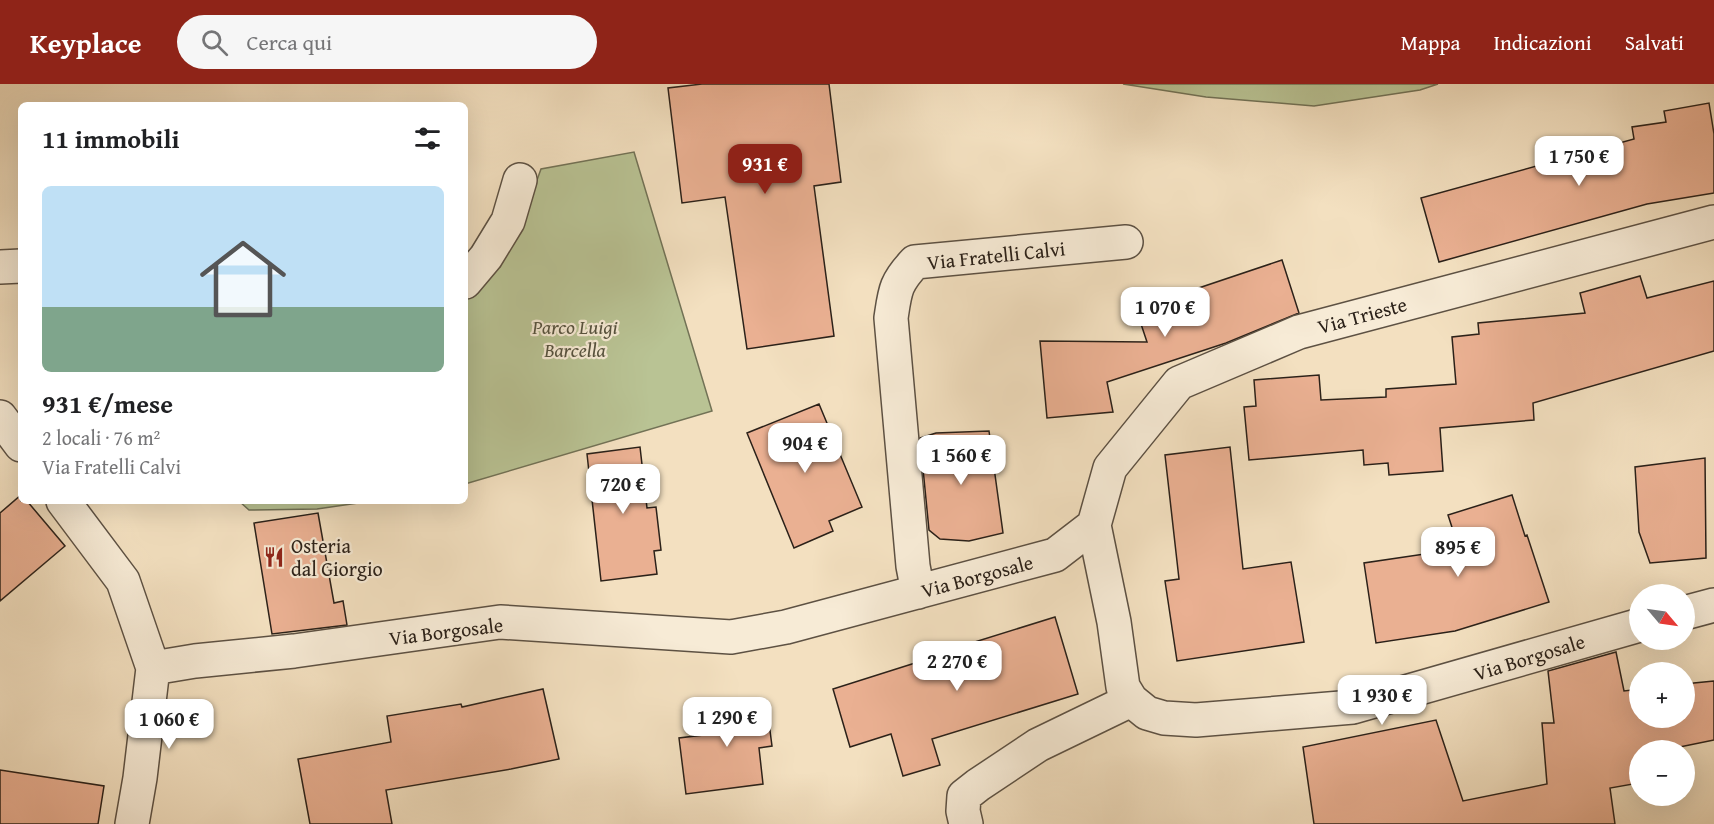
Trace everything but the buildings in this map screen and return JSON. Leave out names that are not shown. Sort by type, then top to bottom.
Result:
[{"type":"street","points":[[468,278],[486,257],[508,221],[520,180]]},
{"type":"street","name":"Via Trieste","points":[[1094,525],[1110,468],[1179,383],[1299,332],[1714,222]]},
{"type":"street","name":"Via Fratelli Calvi","points":[[918,592],[913,566],[891,318],[896,290],[902,276],[915,262],[1126,242]]},
{"type":"street","points":[[0,267],[18,266]]},
{"type":"street","points":[[0,417],[18,441]]},
{"type":"street","points":[[65,504],[123,580],[153,668],[132,824]]},
{"type":"street","points":[[966,824],[963,811],[964,796],[978,785],[1038,745],[1131,700],[1123,687],[1114,622],[1094,525]]},
{"type":"street","name":"Via Borgosale","points":[[153,668],[500,622],[731,637],[786,627],[1055,555],[1094,525]]},
{"type":"street","points":[[1695,610],[1714,605]]},
{"type":"street","name":"Via Borgosale","points":[[1131,700],[1147,713],[1164,718],[1196,720],[1353,708],[1629,628]]},
{"type":"green space","points":[[1123,84],[1438,84],[1420,90],[1314,106],[1206,97]]},
{"type":"green space","name":"Parco Luigi Barcella","points":[[634,152],[712,411],[468,483],[468,296],[478,285],[528,205],[541,169]]},
{"type":"green space","points":[[242,504],[351,504],[317,509],[249,510]]},
{"type":"place","name":"Osteria dal Giorgio","points":[[274,557]]}]
